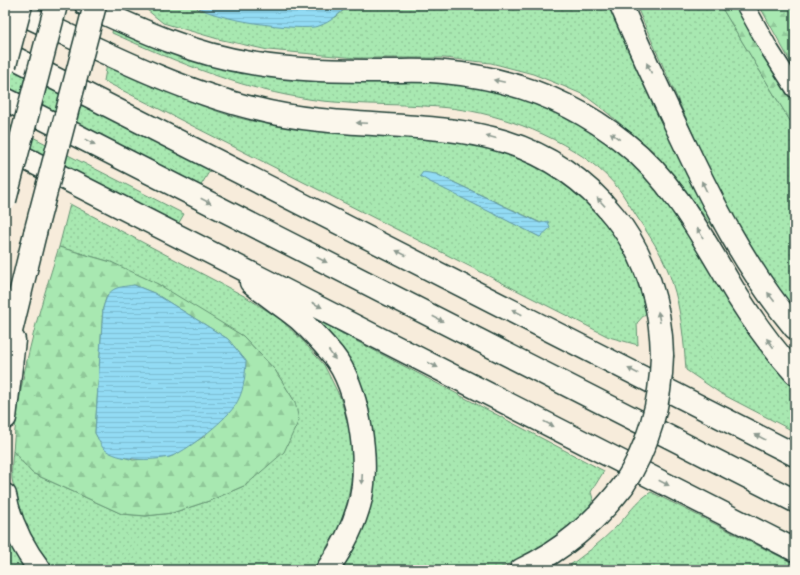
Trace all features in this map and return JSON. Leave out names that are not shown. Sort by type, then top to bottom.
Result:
[{"type":"highway","points":[[5,65],[21,5]]},
{"type":"highway","points":[[5,200],[56,5]]},
{"type":"highway","points":[[86,5],[151,35],[184,48],[232,60],[321,70],[443,72],[516,85],[552,98],[597,123],[626,143],[654,171],[693,221],[739,299],[755,322],[795,373]]},
{"type":"highway","points":[[5,356],[35,233],[95,5]]},
{"type":"highway","points":[[621,5],[641,52],[710,197],[758,280],[795,328]]},
{"type":"highway","points":[[5,6],[158,76],[217,98],[256,109],[329,120],[421,126],[472,132],[508,142],[541,156],[566,171],[590,191],[609,210],[631,241],[646,271],[655,299],[662,332],[660,390],[653,424],[640,456],[623,486],[600,514],[576,536],[546,557],[521,570]]},
{"type":"highway","points":[[5,53],[795,455]]},
{"type":"highway","points":[[5,99],[795,501]]},
{"type":"highway","points":[[5,148],[232,262],[795,550]]},
{"type":"highway","points":[[232,262],[259,290],[299,319],[333,356],[353,393],[364,450],[361,498],[344,541],[328,570]]},
{"type":"highway","points":[[5,418],[19,297]]},
{"type":"highway","points":[[5,495],[11,520],[21,541],[40,570]]},
{"type":"street","points":[[745,5],[770,50],[795,89]]},
{"type":"green space","points":[[141,5],[194,5],[199,10],[336,17],[349,5],[615,5],[722,239],[654,152],[584,95],[563,86],[533,74],[491,63],[445,58],[357,58],[268,50],[218,39],[163,23]]},
{"type":"green space","points":[[636,5],[720,5],[795,129],[795,312],[764,270],[737,225],[709,170]]},
{"type":"green space","points":[[720,5],[737,5],[775,71],[795,101],[795,129]]},
{"type":"green space","points":[[759,5],[795,5],[795,70]]},
{"type":"green space","points":[[113,27],[178,53],[484,83],[585,123],[655,181],[795,382],[795,432],[720,393],[686,370],[678,303],[663,259],[621,192],[591,163],[573,150],[532,130],[511,122],[471,111],[454,108],[328,102],[286,95],[241,84],[154,52],[112,33]]},
{"type":"green space","points":[[5,62],[212,167],[200,187],[5,89]]},
{"type":"green space","points":[[107,64],[209,109],[252,121],[317,130],[405,135],[448,140],[489,148],[529,162],[565,184],[599,216],[622,247],[634,272],[646,313],[637,323],[638,345],[609,337],[104,81]],"holes":[[[436,174],[541,223],[540,237],[420,176]]]},
{"type":"green space","points":[[5,123],[184,214],[177,226],[5,139]]},
{"type":"green space","points":[[70,204],[246,297],[280,319],[303,341],[324,365],[340,397],[354,444],[352,475],[347,503],[339,527],[313,570],[51,570],[32,538],[18,504],[12,479],[13,451],[32,473],[122,514],[146,516],[172,513],[209,501],[246,485],[295,402],[275,370],[243,336],[111,262],[59,247]]},
{"type":"green space","points":[[59,247],[111,262],[158,284],[243,336],[275,370],[295,402],[299,420],[284,452],[246,485],[209,501],[172,513],[146,516],[122,514],[32,473],[13,451],[19,399],[24,373]],"holes":[[[134,285],[154,293],[228,339],[246,361],[205,436],[170,457],[133,460],[104,449],[95,433],[103,308],[107,295]]]},
{"type":"green space","points":[[323,322],[343,334],[604,471],[591,492],[593,499],[589,509],[558,535],[529,554],[497,570],[336,570],[371,474],[320,327]]},
{"type":"green space","points":[[651,492],[795,564],[795,570],[563,570],[604,539],[636,504]]},
{"type":"green space","points":[[5,523],[29,570],[5,570]]},
{"type":"water","points":[[195,5],[349,5],[335,17],[319,26],[293,27],[255,23],[217,15]]},
{"type":"water","points":[[423,172],[436,174],[540,223],[548,221],[550,228],[540,237],[428,181],[420,176]]},
{"type":"water","points":[[134,285],[154,293],[228,339],[246,361],[242,391],[234,407],[213,428],[194,443],[169,457],[135,459],[118,456],[104,449],[95,433],[103,308],[110,292],[117,288]]}]
